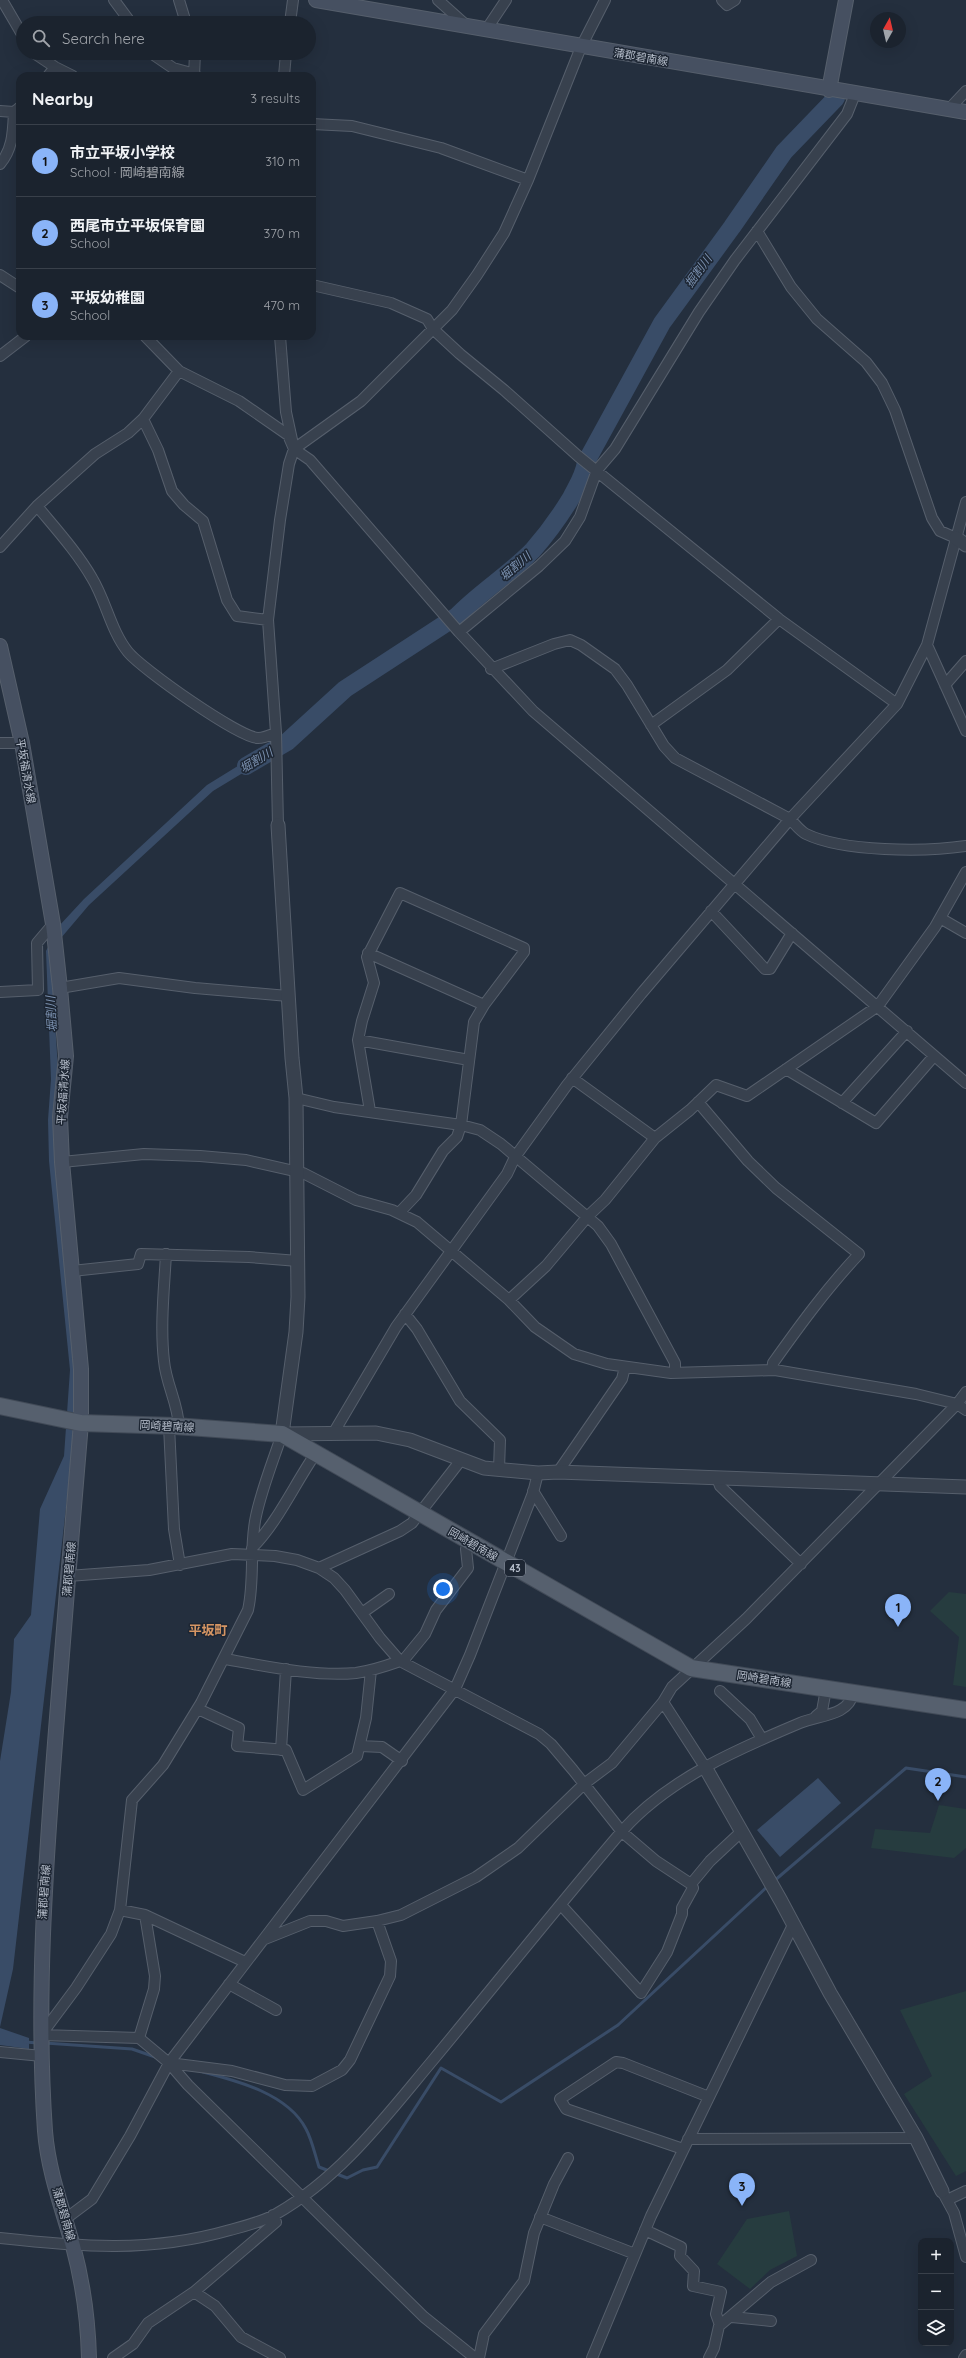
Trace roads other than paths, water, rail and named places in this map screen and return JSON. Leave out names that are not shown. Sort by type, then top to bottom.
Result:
[{"type":"main road","name":"蒲郡碧南線","points":[[316,0],[829,90],[950,108],[966,112]]},
{"type":"main road","points":[[829,90],[846,0]]},
{"type":"main road","name":"平坂福清水線","points":[[0,646],[22,743],[53,924],[60,988],[66,1056],[60,1117],[62,1162],[81,1369],[76,1422]]},
{"type":"main road","name":"岡崎碧南線","points":[[0,1406],[76,1422],[174,1426],[282,1434],[316,1452],[505,1563],[691,1668],[966,1710]]},
{"type":"main road","name":"蒲郡碧南線","points":[[76,1422],[68,1576],[42,1930],[41,2035],[45,2134],[64,2220],[73,2246],[85,2299],[89,2358]]},
{"type":"street","points":[[2,0],[16,24]]},
{"type":"street","points":[[114,0],[126,16]]},
{"type":"street","points":[[179,0],[184,16]]},
{"type":"street","points":[[291,16],[293,0]]},
{"type":"street","points":[[438,0],[468,27]]},
{"type":"street","points":[[486,30],[506,0]]},
{"type":"street","points":[[294,449],[361,401],[452,310],[504,233],[528,180],[581,47],[605,0]]},
{"type":"street","points":[[722,0],[727,5],[735,0]]},
{"type":"street","points":[[44,60],[64,72]]},
{"type":"street","points":[[161,60],[173,68],[185,72]]},
{"type":"street","points":[[194,60],[194,72]]},
{"type":"street","points":[[284,72],[285,60]]},
{"type":"street","points":[[52,72],[55,68]]},
{"type":"street","points":[[950,108],[966,91]]},
{"type":"street","points":[[459,632],[539,566],[565,541],[580,517],[596,470],[615,449],[699,312],[757,231],[847,114],[855,94]]},
{"type":"street","points":[[0,111],[16,110]]},
{"type":"street","points":[[0,164],[9,151],[16,116]]},
{"type":"street","points":[[316,124],[352,126],[441,148],[528,180]]},
{"type":"street","points":[[757,231],[791,287],[817,320],[861,358],[882,383],[895,410],[932,518],[940,531],[961,541]]},
{"type":"street","points":[[0,275],[16,285]]},
{"type":"street","points":[[316,286],[391,303],[427,319],[433,329],[460,354],[596,470],[779,619],[897,704]]},
{"type":"street","points":[[0,354],[20,340]]},
{"type":"street","points":[[149,340],[179,371],[240,401],[288,435],[294,449],[310,460],[459,632],[492,669],[533,711],[966,1083]]},
{"type":"street","points":[[41,2035],[50,2026],[111,1934],[120,1910],[132,1800],[163,1765],[198,1709],[225,1659],[249,1602],[256,1516],[282,1434],[296,1332],[298,1261],[296,1098],[288,996],[278,825],[276,733],[268,620],[280,520],[289,464],[294,449],[286,412],[280,340]]},
{"type":"street","points":[[0,547],[37,506],[95,454],[128,433],[143,419],[179,371]]},
{"type":"street","points":[[143,419],[158,450],[172,491],[184,505],[202,521],[227,600],[237,616],[268,620]]},
{"type":"street","points":[[334,1432],[405,1314],[507,1174],[515,1157],[572,1078],[734,883],[897,704],[927,645],[961,541],[966,502]]},
{"type":"street","points":[[37,506],[80,558],[93,579],[127,651],[145,669],[192,701],[247,735],[259,738],[276,733]]},
{"type":"street","points":[[652,725],[727,670],[779,619]]},
{"type":"street","points":[[492,669],[554,644],[570,640],[581,645],[615,669],[664,746],[675,758],[790,820],[804,833],[825,842],[875,848],[951,848],[966,846]]},
{"type":"street","points":[[927,645],[966,731]]},
{"type":"street","points":[[945,685],[966,661]]},
{"type":"street","points":[[0,743],[22,743]]},
{"type":"street","points":[[509,1300],[546,1266],[588,1216],[605,1200],[655,1138],[716,1085],[747,1096],[878,1006],[940,918],[966,872]]},
{"type":"street","points":[[370,1111],[358,1040],[362,1021],[374,983],[367,957],[368,952],[400,893],[524,948],[524,952],[484,1005],[474,1022],[460,1125],[457,1137],[443,1151],[416,1195],[399,1213]]},
{"type":"street","points":[[711,911],[765,969],[770,969],[792,933]]},
{"type":"street","points":[[940,918],[966,933]]},
{"type":"street","points":[[0,992],[38,990],[37,943],[53,924]]},
{"type":"street","points":[[368,952],[484,1005]]},
{"type":"street","points":[[60,988],[119,978],[195,988],[288,996]]},
{"type":"street","points":[[842,1103],[907,1031]]},
{"type":"street","points":[[358,1040],[469,1060]]},
{"type":"street","points":[[786,1069],[876,1123],[934,1056]]},
{"type":"street","points":[[572,1078],[655,1138]]},
{"type":"street","points":[[296,1098],[334,1107],[460,1125],[480,1130],[500,1144],[588,1216],[611,1244],[675,1363],[675,1372]]},
{"type":"street","points":[[698,1102],[748,1160],[776,1188],[859,1254],[829,1286],[773,1362],[772,1370]]},
{"type":"street","points":[[62,1162],[144,1154],[200,1156],[246,1160],[297,1171],[356,1200],[379,1205],[417,1222],[452,1250],[509,1300],[535,1327],[574,1354],[590,1360],[626,1367],[675,1372],[772,1370],[961,1403],[966,1410]]},
{"type":"street","points":[[72,1271],[124,1267],[138,1264],[141,1254],[298,1261]]},
{"type":"street","points":[[166,1254],[161,1332],[164,1363],[176,1401],[174,1426],[174,1528],[180,1564]]},
{"type":"street","points":[[405,1314],[417,1329],[460,1401],[500,1440],[499,1469]]},
{"type":"street","points":[[558,1472],[622,1379],[626,1367]]},
{"type":"street","points":[[265,1939],[310,1921],[326,1921],[343,1926],[377,1922],[401,1915],[429,1903],[488,1870],[518,1848],[584,1784],[612,1763],[663,1702],[672,1687],[746,1619],[879,1482],[961,1403],[966,1392]]},
{"type":"street","points":[[282,1434],[334,1432],[395,1436],[484,1468],[538,1473],[558,1472],[879,1482],[966,1487]]},
{"type":"street","points":[[252,1551],[263,1537],[298,1478],[316,1452]]},
{"type":"street","points":[[319,1568],[400,1531],[412,1523],[461,1460]]},
{"type":"street","points":[[64,2220],[92,2199],[130,2136],[169,2063],[455,1690],[479,1633],[534,1491],[538,1473]]},
{"type":"street","points":[[717,1478],[720,1486],[800,1564]]},
{"type":"street","points":[[534,1491],[561,1536]]},
{"type":"street","points":[[225,1659],[286,1668],[339,1673],[371,1670],[401,1662],[425,1634],[436,1610],[468,1568],[466,1550],[470,1542]]},
{"type":"street","points":[[68,1576],[149,1570],[252,1551],[297,1560],[319,1568],[345,1590],[401,1662],[538,1734],[551,1744],[622,1832],[656,1861],[691,1884],[693,1888],[682,1908],[679,1923],[667,1952],[641,1993],[561,1905]]},
{"type":"street","points":[[362,1613],[389,1594]]},
{"type":"street","points":[[281,1750],[283,1690],[286,1668]]},
{"type":"street","points":[[198,1709],[239,1728],[237,1746],[286,1750],[303,1790],[355,1758],[360,1746],[366,1718],[371,1670]]},
{"type":"street","points":[[816,1716],[822,1711],[826,1689]]},
{"type":"street","points":[[720,1692],[750,1719],[762,1739]]},
{"type":"street","points":[[0,2238],[73,2246],[151,2246],[204,2237],[273,2215],[302,2197],[366,2140],[622,1832],[667,1792],[686,1778],[762,1739],[816,1716],[840,1711],[851,1701],[853,1693]]},
{"type":"street","points":[[663,1702],[705,1768],[766,1874],[830,1993],[916,2138],[954,2213],[966,2257]]},
{"type":"street","points":[[360,1746],[382,1747],[402,1761]]},
{"type":"street","points":[[691,1884],[710,1861],[741,1832]]},
{"type":"street","points":[[120,1910],[145,1915],[245,1962]]},
{"type":"street","points":[[139,2038],[154,1989],[155,1976],[145,1915]]},
{"type":"street","points":[[169,2063],[232,2070],[284,2085],[312,2086],[342,2070],[350,2060],[390,1976],[391,1961],[377,1922]]},
{"type":"street","points":[[592,2358],[645,2230],[683,2149],[794,1925]]},
{"type":"street","points":[[229,1984],[276,2010]]},
{"type":"street","points":[[41,2035],[139,2038],[169,2063],[188,2085],[424,2317],[475,2358]]},
{"type":"street","points":[[0,2052],[42,2056]]},
{"type":"street","points":[[683,2149],[566,2109],[560,2099],[616,2062],[623,2063],[709,2097]]},
{"type":"street","points":[[688,2139],[916,2138]]},
{"type":"street","points":[[478,2358],[484,2334],[524,2281],[534,2233],[568,2158]]},
{"type":"street","points":[[945,2195],[966,2191]]},
{"type":"street","points":[[113,2358],[133,2344],[148,2323],[194,2292],[276,2222],[273,2215]]},
{"type":"street","points":[[540,2217],[635,2254]]},
{"type":"street","points":[[645,2230],[681,2247],[680,2256],[694,2271],[693,2286],[721,2292],[716,2314],[720,2325]]},
{"type":"street","points":[[709,2358],[720,2325],[732,2317],[771,2282],[810,2260]]},
{"type":"street","points":[[194,2292],[215,2306],[241,2337],[275,2357]]},
{"type":"street","points":[[732,2317],[771,2321]]},
{"type":"water","points":[[267,748],[269,757],[213,791],[89,905],[61,938],[51,958],[77,1371],[73,1447],[13,1969],[0,2027],[0,1761],[11,1692],[14,1639],[31,1615],[40,1509],[64,1456],[70,1370],[49,1161],[48,1120],[51,1079],[46,951],[59,926],[84,899],[207,785]]},
{"type":"water","points":[[818,1778],[841,1803],[780,1857],[757,1830]]},
{"type":"water","points":[[0,2028],[29,2038],[29,2049],[0,2045]]},
{"type":"waterway","name":"堀割川","points":[[246,766],[287,742],[345,689],[457,616],[533,550],[553,525],[571,498],[582,476],[586,462],[662,323],[732,227],[784,152],[836,98]]},
{"type":"waterway","points":[[774,1881],[906,1768],[966,1777]]},
{"type":"waterway","points":[[203,2072],[246,2085],[275,2098],[298,2117],[306,2129],[319,2167],[347,2178],[363,2170],[377,2167],[441,2068],[501,2102],[618,2025],[768,1886]]},
{"type":"waterway","points":[[25,2042],[38,2043]]},
{"type":"waterway","points":[[45,2043],[132,2049],[158,2058]]},
{"type":"place","name":"市立平坂小学校","points":[[898,1627]]},
{"type":"place","name":"西尾市立平坂保育園","points":[[938,1801]]},
{"type":"place","name":"平坂幼稚園","points":[[742,2206]]},
{"type":"district","name":"平坂町","points":[[208,1630]]},
{"type":"water label","name":"掘割川","points":[[698,271]]}]
